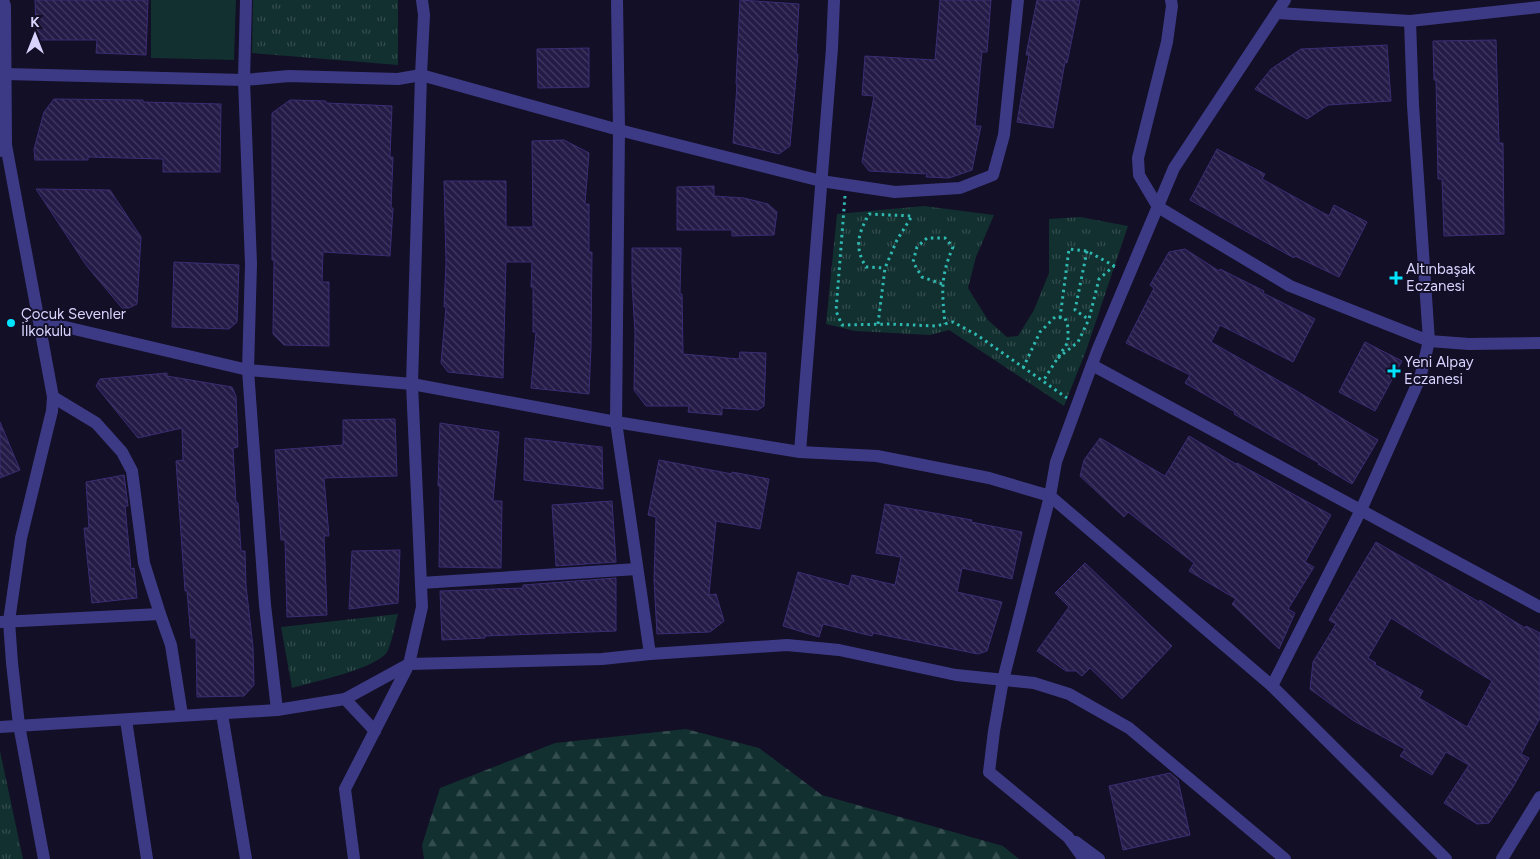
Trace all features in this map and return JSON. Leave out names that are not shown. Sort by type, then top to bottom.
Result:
[{"type":"street","points":[[3,0],[5,6],[6,74],[3,148],[40,321],[53,397],[52,411],[21,538],[5,621],[19,725],[44,859]]},
{"type":"street","points":[[246,0],[244,80],[251,264],[248,370],[265,605],[277,710]]},
{"type":"street","points":[[354,859],[345,789],[410,664],[422,608],[412,384],[424,15],[422,0]]},
{"type":"street","points":[[617,0],[619,130],[616,422],[650,654]]},
{"type":"street","points":[[800,452],[834,0]]},
{"type":"street","points":[[6,74],[244,80],[289,76],[398,79],[421,75],[619,130],[821,182],[895,192],[960,188],[993,175],[1004,135],[1018,0]]},
{"type":"street","points":[[1171,0],[1172,6],[1167,42],[1138,158],[1139,175],[1158,207],[1290,286],[1429,341],[1469,344],[1540,342]]},
{"type":"street","points":[[1098,859],[989,772],[1003,680],[1050,496],[1056,462],[1092,365],[1129,274],[1174,168],[1286,0]]},
{"type":"street","points":[[1277,13],[1410,21],[1540,7]]},
{"type":"street","points":[[1272,686],[1360,510],[1420,378],[1429,341],[1413,105],[1410,21]]},
{"type":"street","points":[[40,321],[248,370],[412,384],[616,422],[800,452],[878,456],[989,478],[1050,496],[1272,686],[1446,859]]},
{"type":"street","points":[[1092,365],[1540,607]]},
{"type":"street","points":[[53,397],[96,423],[122,452],[132,471],[144,563],[171,645],[182,715]]},
{"type":"street","points":[[421,583],[637,568]]},
{"type":"street","points":[[5,621],[160,614]]},
{"type":"street","points":[[0,727],[277,710],[345,699],[410,664],[602,659],[787,645],[839,650],[956,675],[1034,683],[1069,694],[1128,728],[1285,859]]},
{"type":"street","points":[[345,699],[375,731]]},
{"type":"street","points":[[222,714],[246,859]]},
{"type":"street","points":[[126,720],[147,859]]},
{"type":"street","points":[[1502,859],[1540,797]]},
{"type":"street","points":[[1068,836],[1084,859]]},
{"type":"path","points":[[846,185],[836,311],[842,325],[936,326],[953,322],[977,335],[1078,406]]},
{"type":"path","points":[[878,324],[885,268],[896,240],[912,216],[869,214],[860,230],[859,255],[866,267],[885,268]]},
{"type":"path","points":[[942,284],[922,277],[912,262],[917,247],[927,238],[945,238],[953,247],[946,262],[942,284],[944,324]]},
{"type":"path","points":[[1060,318],[1069,249],[1087,251],[1129,274]]},
{"type":"path","points":[[1087,251],[1075,310],[1089,319]]},
{"type":"path","points":[[1056,360],[1078,342],[1089,319],[1099,279],[1114,266]]},
{"type":"path","points":[[1023,368],[1040,332],[1055,317],[1065,318],[1068,326],[1068,342],[1043,381]]},
{"type":"green space","points":[[151,0],[236,0],[234,60],[151,58]]},
{"type":"green space","points":[[253,0],[398,0],[398,65],[252,53]]},
{"type":"green space","points":[[924,206],[994,215],[976,257],[968,288],[988,320],[1007,337],[1018,336],[1034,310],[1049,273],[1049,219],[1080,217],[1128,226],[1086,351],[1064,406],[949,330],[930,335],[855,331],[826,324],[837,214]]},
{"type":"green space","points":[[398,614],[389,648],[381,658],[357,669],[292,688],[281,627]]},
{"type":"green space","points":[[686,729],[759,748],[822,795],[1003,846],[1019,859],[424,859],[422,845],[440,788],[555,743]]},
{"type":"green space","points":[[0,751],[23,859],[0,859]]},
{"type":"building","points":[[35,0],[148,0],[146,55],[96,53],[97,40],[40,40],[36,31]]},
{"type":"building","points":[[740,0],[799,4],[796,54],[798,54],[790,146],[779,154],[733,143]]},
{"type":"building","points":[[940,0],[991,0],[987,52],[982,52],[975,126],[981,126],[972,170],[949,178],[926,177],[927,174],[869,171],[862,162],[874,96],[862,95],[865,56],[935,60]]},
{"type":"building","points":[[1037,0],[1080,0],[1067,63],[1065,62],[1053,128],[1017,122],[1029,55],[1026,55]]},
{"type":"building","points":[[1496,40],[1499,143],[1503,143],[1504,234],[1444,236],[1442,179],[1438,179],[1436,80],[1434,80],[1433,41]]},
{"type":"building","points":[[1387,45],[1391,101],[1328,105],[1307,119],[1255,89],[1271,69],[1301,49]]},
{"type":"building","points":[[589,48],[589,87],[538,88],[537,49]]},
{"type":"building","points":[[54,99],[143,100],[143,102],[221,104],[220,172],[163,172],[163,159],[88,157],[88,160],[35,160],[34,149],[44,112]]},
{"type":"building","points":[[290,100],[392,106],[390,157],[393,157],[391,208],[393,208],[390,256],[323,252],[322,282],[329,282],[329,346],[284,345],[273,334],[272,113]]},
{"type":"building","points":[[564,140],[589,153],[585,204],[589,204],[589,252],[592,252],[589,394],[531,388],[536,332],[533,332],[532,262],[506,262],[503,378],[448,372],[441,363],[446,307],[444,307],[446,262],[444,181],[506,181],[506,227],[533,227],[532,141]]},
{"type":"building","points":[[1217,149],[1265,174],[1262,179],[1329,216],[1334,205],[1367,222],[1339,277],[1295,256],[1294,258],[1190,200]]},
{"type":"building","points":[[714,186],[714,196],[744,198],[768,204],[777,212],[774,235],[732,236],[732,230],[677,230],[677,187]]},
{"type":"building","points":[[36,189],[110,190],[141,237],[137,304],[129,308],[122,308],[86,265]]},
{"type":"building","points":[[632,248],[681,248],[680,294],[682,294],[683,354],[739,359],[740,352],[766,353],[764,406],[758,410],[722,408],[722,415],[688,412],[689,406],[646,406],[634,390],[635,333]]},
{"type":"building","points":[[1185,249],[1219,271],[1220,269],[1264,291],[1263,293],[1315,319],[1293,362],[1220,325],[1211,342],[1378,440],[1352,484],[1185,383],[1190,375],[1126,343],[1154,288],[1150,285],[1169,252]]},
{"type":"building","points":[[174,262],[239,265],[237,322],[229,329],[172,327]]},
{"type":"building","points":[[1365,342],[1402,361],[1375,411],[1339,392]]},
{"type":"building","points":[[167,373],[167,376],[232,387],[236,396],[238,447],[233,448],[236,503],[238,503],[241,551],[245,551],[246,586],[253,647],[254,685],[244,696],[197,697],[196,638],[191,638],[187,591],[185,591],[176,461],[183,460],[182,428],[138,438],[96,386],[100,379]]},
{"type":"building","points":[[395,419],[397,476],[324,478],[329,536],[324,536],[327,615],[287,617],[285,540],[281,540],[275,450],[343,445],[343,420]]},
{"type":"building","points":[[0,422],[20,470],[0,478]]},
{"type":"building","points":[[440,423],[499,432],[493,501],[502,501],[501,568],[439,567],[440,486],[438,486]]},
{"type":"building","points":[[1189,436],[1236,464],[1331,515],[1305,562],[1314,567],[1288,609],[1295,613],[1279,649],[1232,604],[1236,599],[1189,571],[1194,563],[1128,512],[1124,517],[1080,476],[1084,460],[1100,438],[1165,476]]},
{"type":"building","points":[[525,438],[602,447],[603,489],[524,480]]},
{"type":"building","points":[[659,460],[769,479],[760,529],[716,521],[709,595],[716,594],[724,621],[710,632],[657,634],[654,580],[656,517],[648,515]]},
{"type":"building","points":[[124,475],[128,506],[125,506],[131,569],[134,568],[137,598],[92,603],[84,528],[89,528],[86,482]]},
{"type":"building","points":[[612,501],[616,562],[556,566],[552,505]]},
{"type":"building","points":[[885,504],[972,520],[971,522],[1022,532],[1012,579],[962,568],[957,592],[1002,602],[987,651],[978,654],[873,633],[872,636],[823,624],[819,637],[783,626],[798,572],[849,586],[852,575],[895,585],[901,557],[876,553]]},
{"type":"building","points":[[1376,542],[1479,602],[1480,600],[1525,628],[1526,626],[1540,633],[1540,718],[1521,754],[1529,758],[1513,787],[1489,823],[1477,824],[1444,803],[1469,765],[1446,752],[1432,775],[1400,756],[1405,749],[1354,721],[1310,689],[1313,662],[1336,624],[1329,620]],"holes":[[[1391,618],[1492,681],[1467,727],[1419,698],[1423,691],[1374,664],[1376,663],[1368,658]]]},
{"type":"building","points":[[400,550],[398,603],[349,609],[352,551]]},
{"type":"building","points":[[1085,563],[1172,646],[1122,699],[1090,668],[1082,676],[1076,671],[1066,671],[1037,651],[1069,607],[1055,593]]},
{"type":"building","points":[[616,578],[616,631],[485,636],[485,638],[442,640],[440,591],[523,588],[523,585]]},
{"type":"building","points":[[1170,773],[1178,780],[1190,835],[1123,850],[1109,786]]},
{"type":"place","name":"Altınbaşak Eczanesi","points":[[1396,278]]},
{"type":"place","name":"Çocuk Sevenler İlkokulu","points":[[11,323]]},
{"type":"place","name":"Yeni Alpay Eczanesi","points":[[1394,371]]}]
